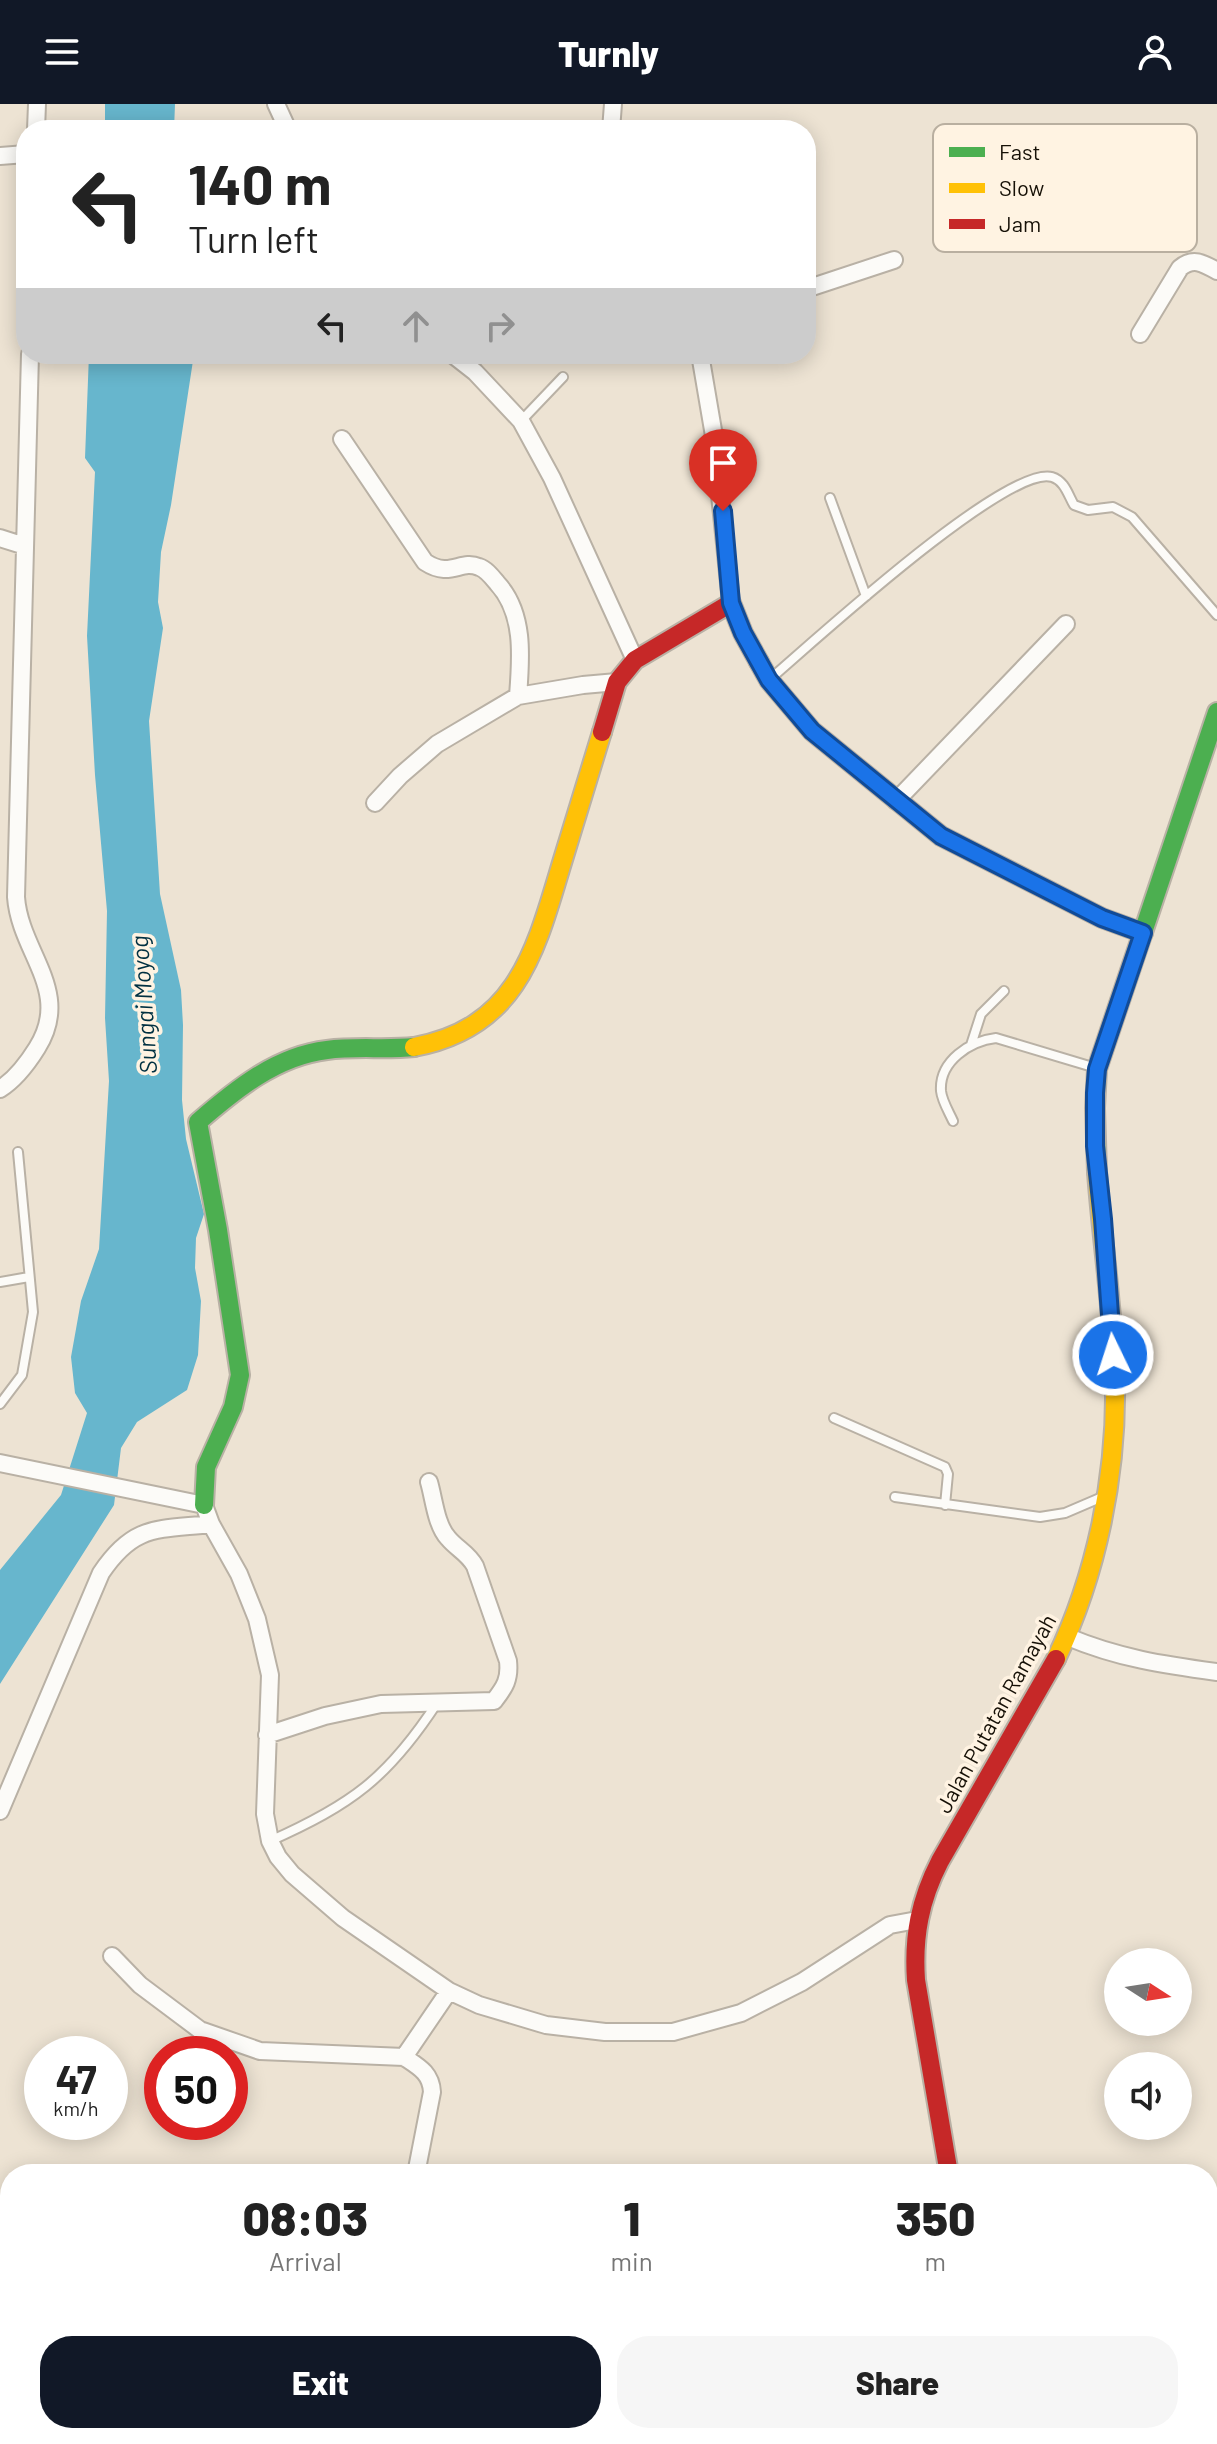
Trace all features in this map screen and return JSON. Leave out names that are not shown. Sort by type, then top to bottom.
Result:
[{"type":"street","points":[[816,286],[894,260]]},
{"type":"street","points":[[1140,334],[1180,268],[1198,261],[1217,271]]},
{"type":"street","points":[[0,1089],[25,1066],[49,1021],[50,1003],[47,984],[18,915],[16,897],[30,364]]},
{"type":"street","points":[[465,364],[521,421],[552,478],[635,660]]},
{"type":"street","points":[[702,364],[714,436],[731,603],[743,633],[769,680],[812,731],[941,836],[1102,918],[1143,933]]},
{"type":"street","points":[[342,439],[425,562],[436,569],[448,571],[471,565],[480,567],[503,589],[513,608],[519,632],[518,696]]},
{"type":"street","points":[[0,538],[25,546]]},
{"type":"street","points":[[731,603],[635,660],[617,682],[540,936],[523,975],[503,1003],[477,1026],[448,1039],[415,1047],[331,1048],[308,1053],[247,1084],[198,1122],[240,1375],[233,1407],[206,1467],[204,1505],[239,1574],[257,1619],[270,1675],[265,1814],[270,1841],[278,1857],[292,1874],[343,1918],[449,1991],[479,2005],[546,2025],[605,2032],[673,2032],[741,2013],[802,1982],[890,1925],[917,1920]]},
{"type":"street","points":[[896,801],[1066,624]]},
{"type":"street","points":[[375,803],[437,744],[518,696],[617,682]]},
{"type":"street","name":"Jalan Putatan Ramayah","points":[[947,2164],[917,1984],[917,1920],[931,1880],[966,1813],[1068,1637],[1092,1562],[1105,1496],[1115,1381],[1094,1133],[1097,1069],[1216,716]]},
{"type":"street","points":[[0,1463],[204,1505]]},
{"type":"street","points":[[267,1735],[325,1716],[381,1704],[494,1701],[506,1687],[508,1661],[475,1566],[470,1556],[443,1532],[429,1482]]},
{"type":"street","points":[[0,1811],[101,1573],[116,1551],[136,1536],[155,1530],[211,1524]]},
{"type":"street","points":[[1068,1637],[1098,1650],[1149,1664],[1217,1672]]},
{"type":"street","points":[[112,1956],[140,1985],[200,2030],[224,2039],[260,2051],[404,2057],[424,2070],[431,2080],[432,2092],[418,2164]]},
{"type":"street","points":[[404,2057],[449,1991]]},
{"type":"lane","points":[[521,421],[563,377]]},
{"type":"lane","points":[[769,680],[926,545],[992,501],[1041,476],[1053,477],[1063,483],[1074,505],[1088,510],[1113,507],[1132,517],[1217,615]]},
{"type":"lane","points":[[830,498],[866,596]]},
{"type":"lane","points":[[971,1045],[981,1014],[1004,991]]},
{"type":"lane","points":[[953,1121],[941,1093],[942,1081],[948,1066],[963,1049],[981,1039],[996,1038],[1097,1069]]},
{"type":"lane","points":[[0,1404],[22,1375],[33,1312],[18,1152]]},
{"type":"lane","points":[[0,1282],[29,1277]]},
{"type":"lane","points":[[834,1418],[945,1467],[948,1474],[945,1505]]},
{"type":"lane","points":[[895,1497],[1040,1517],[1065,1513],[1105,1496]]},
{"type":"lane","points":[[270,1841],[337,1810],[366,1788],[416,1736],[437,1702]]},
{"type":"water","points":[[105,104],[175,104],[174,120],[105,120]]},
{"type":"water","name":"Sungai Moyog","points":[[89,364],[192,364],[161,552],[158,602],[163,628],[149,721],[160,894],[181,990],[182,1100],[186,1139],[204,1214],[196,1238],[195,1268],[201,1301],[198,1355],[187,1390],[137,1422],[121,1448],[114,1505],[0,1684],[0,1570],[61,1495],[87,1413],[75,1393],[71,1357],[81,1301],[99,1249],[109,1081],[105,1018],[107,911],[87,636],[95,472],[85,458]]},
{"type":"traffic: fast","points":[[1097,1172],[1097,1069],[1217,712]]},
{"type":"traffic: fast","points":[[204,1505],[206,1467],[233,1407],[240,1375],[198,1122],[257,1076],[291,1059],[338,1049],[414,1047]]},
{"type":"traffic: slow","points":[[759,662],[769,680],[812,731],[941,836],[1102,918],[1143,933]]},
{"type":"traffic: slow","points":[[414,1047],[449,1037],[476,1023],[498,1004],[516,982],[541,928],[602,732]]},
{"type":"traffic: slow","points":[[1056,1659],[1083,1593],[1093,1558],[1102,1523],[1112,1451],[1114,1354],[1097,1172]]},
{"type":"traffic: jam","points":[[602,732],[617,682],[635,660],[731,603],[759,662]]},
{"type":"traffic: jam","points":[[947,2164],[916,1980],[919,1919],[940,1861],[1056,1659]]},
{"type":"route","points":[[723,511],[731,603],[743,633],[769,680],[812,731],[941,836],[1102,918],[1143,933],[1097,1069],[1095,1093],[1095,1146],[1113,1355]]}]
